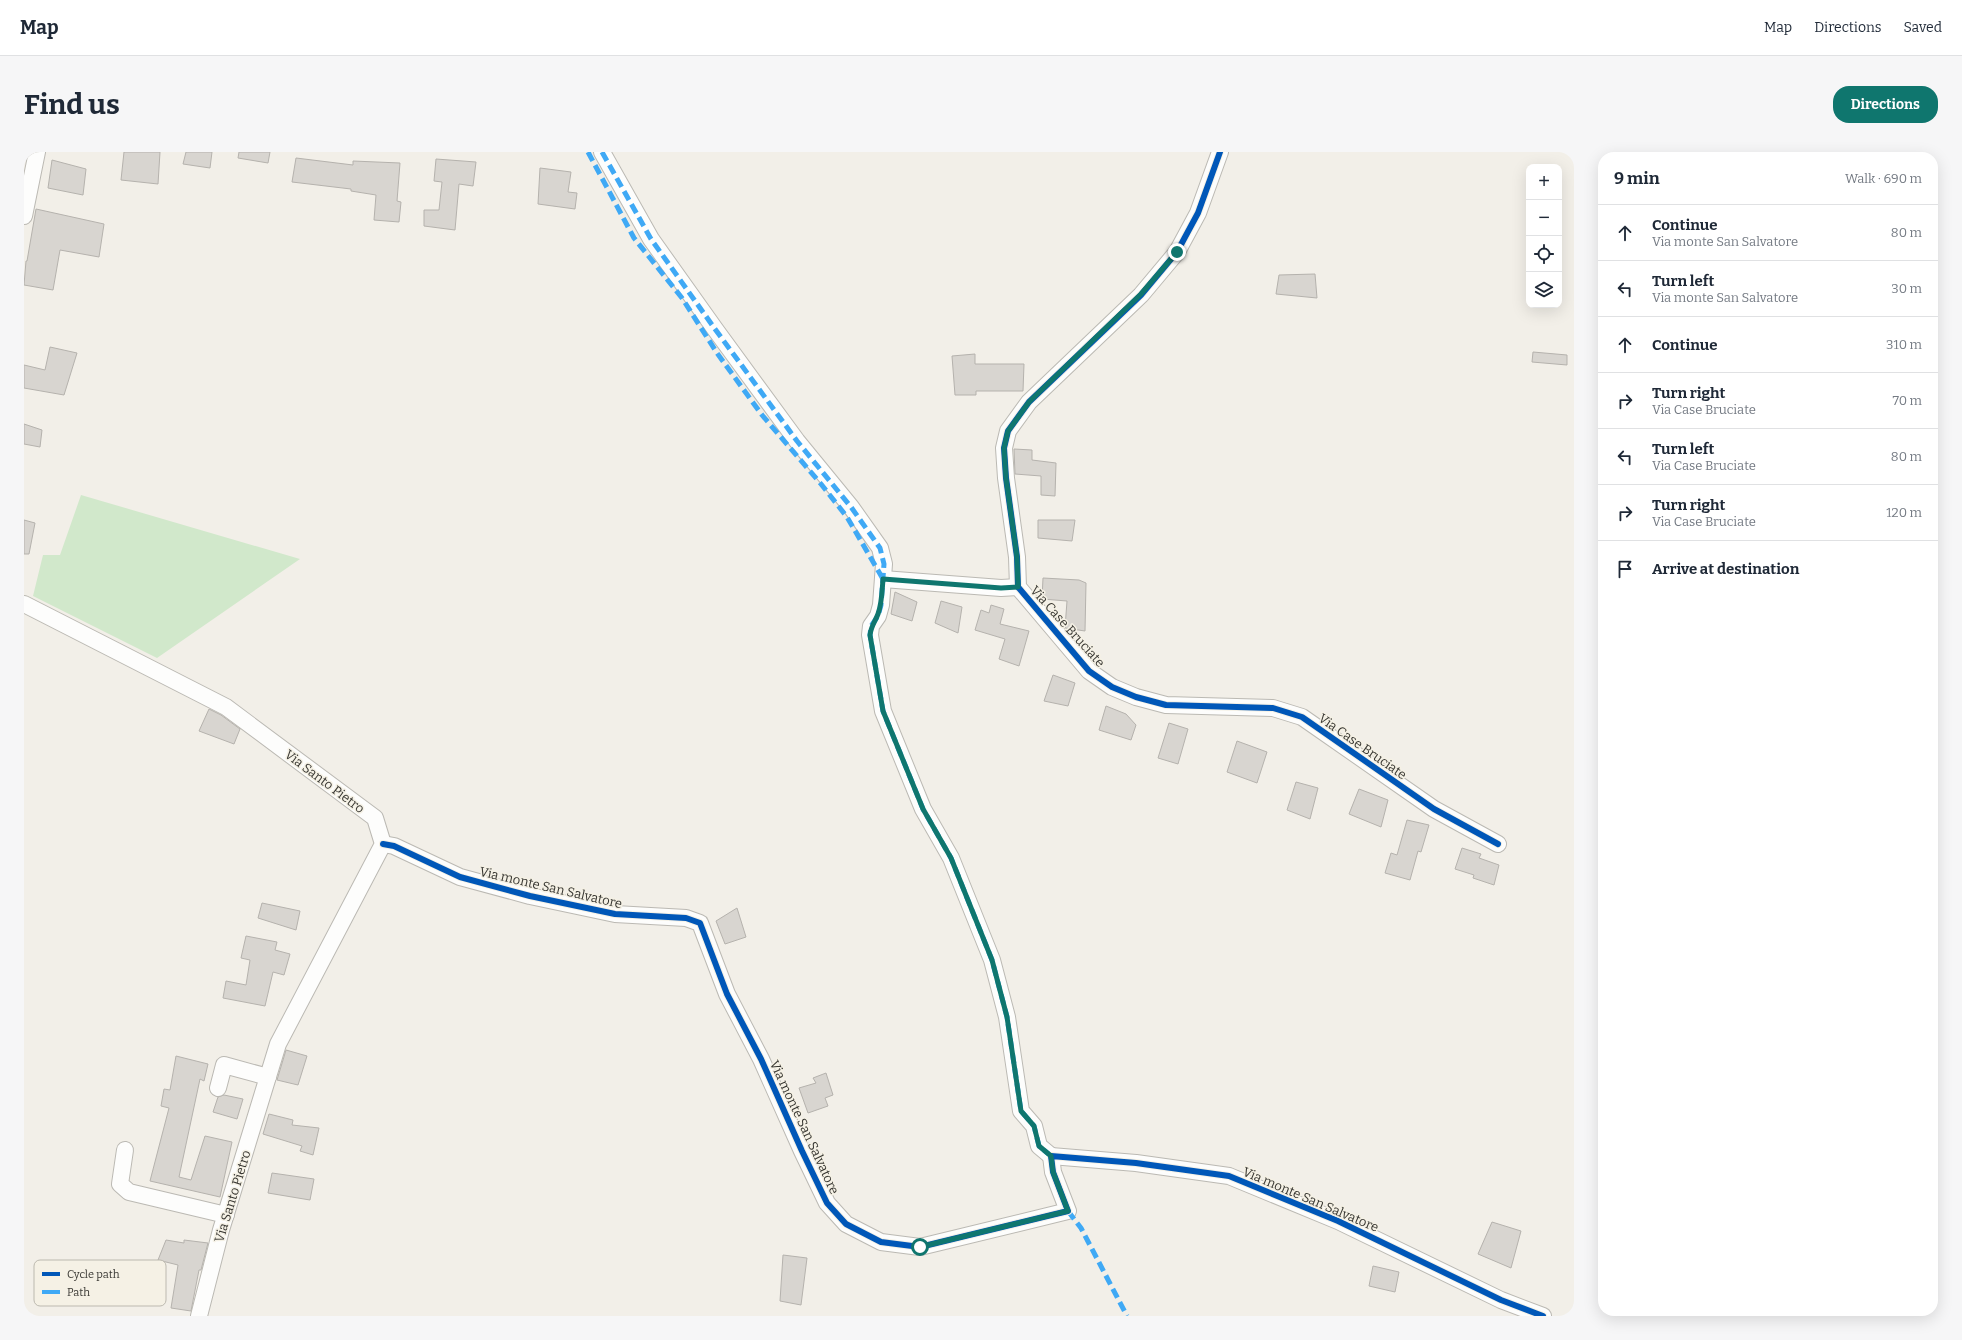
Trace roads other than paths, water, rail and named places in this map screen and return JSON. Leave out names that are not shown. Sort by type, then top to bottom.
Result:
[{"type":"street","points":[[24,216],[27,185],[37,152]]},
{"type":"street","points":[[602,152],[651,239],[796,441],[851,507],[880,548],[884,564],[883,579],[878,616],[871,626],[870,635],[883,711],[923,809],[951,858],[992,960],[1007,1017],[1021,1111],[1034,1126],[1039,1146],[1051,1156]]},
{"type":"street","name":"Via Case Bruciate","points":[[1220,152],[1198,214],[1177,252],[1141,294],[1029,402],[1008,431],[1004,448],[1006,478],[1017,557],[1018,587],[1089,671],[1112,687],[1136,698],[1166,705],[1273,708],[1302,717],[1434,809],[1498,844]]},
{"type":"street","name":"Via Case Bruciate","points":[[883,579],[1001,588],[1018,587]]},
{"type":"street","name":"Via Santo Pietro","points":[[24,604],[226,707],[375,818],[383,844],[278,1044],[226,1215],[199,1316]]},
{"type":"street","name":"Via monte San Salvatore","points":[[383,844],[394,846],[460,877],[530,896],[615,914],[686,918],[700,923],[727,994],[761,1059],[827,1203],[846,1224],[881,1242],[920,1247],[1068,1211],[1053,1172],[1051,1156],[1136,1163],[1229,1176],[1338,1221],[1501,1300],[1543,1316]]},
{"type":"street","points":[[218,1088],[224,1065],[268,1077]]},
{"type":"street","points":[[125,1150],[120,1184],[129,1192],[226,1215]]}]
